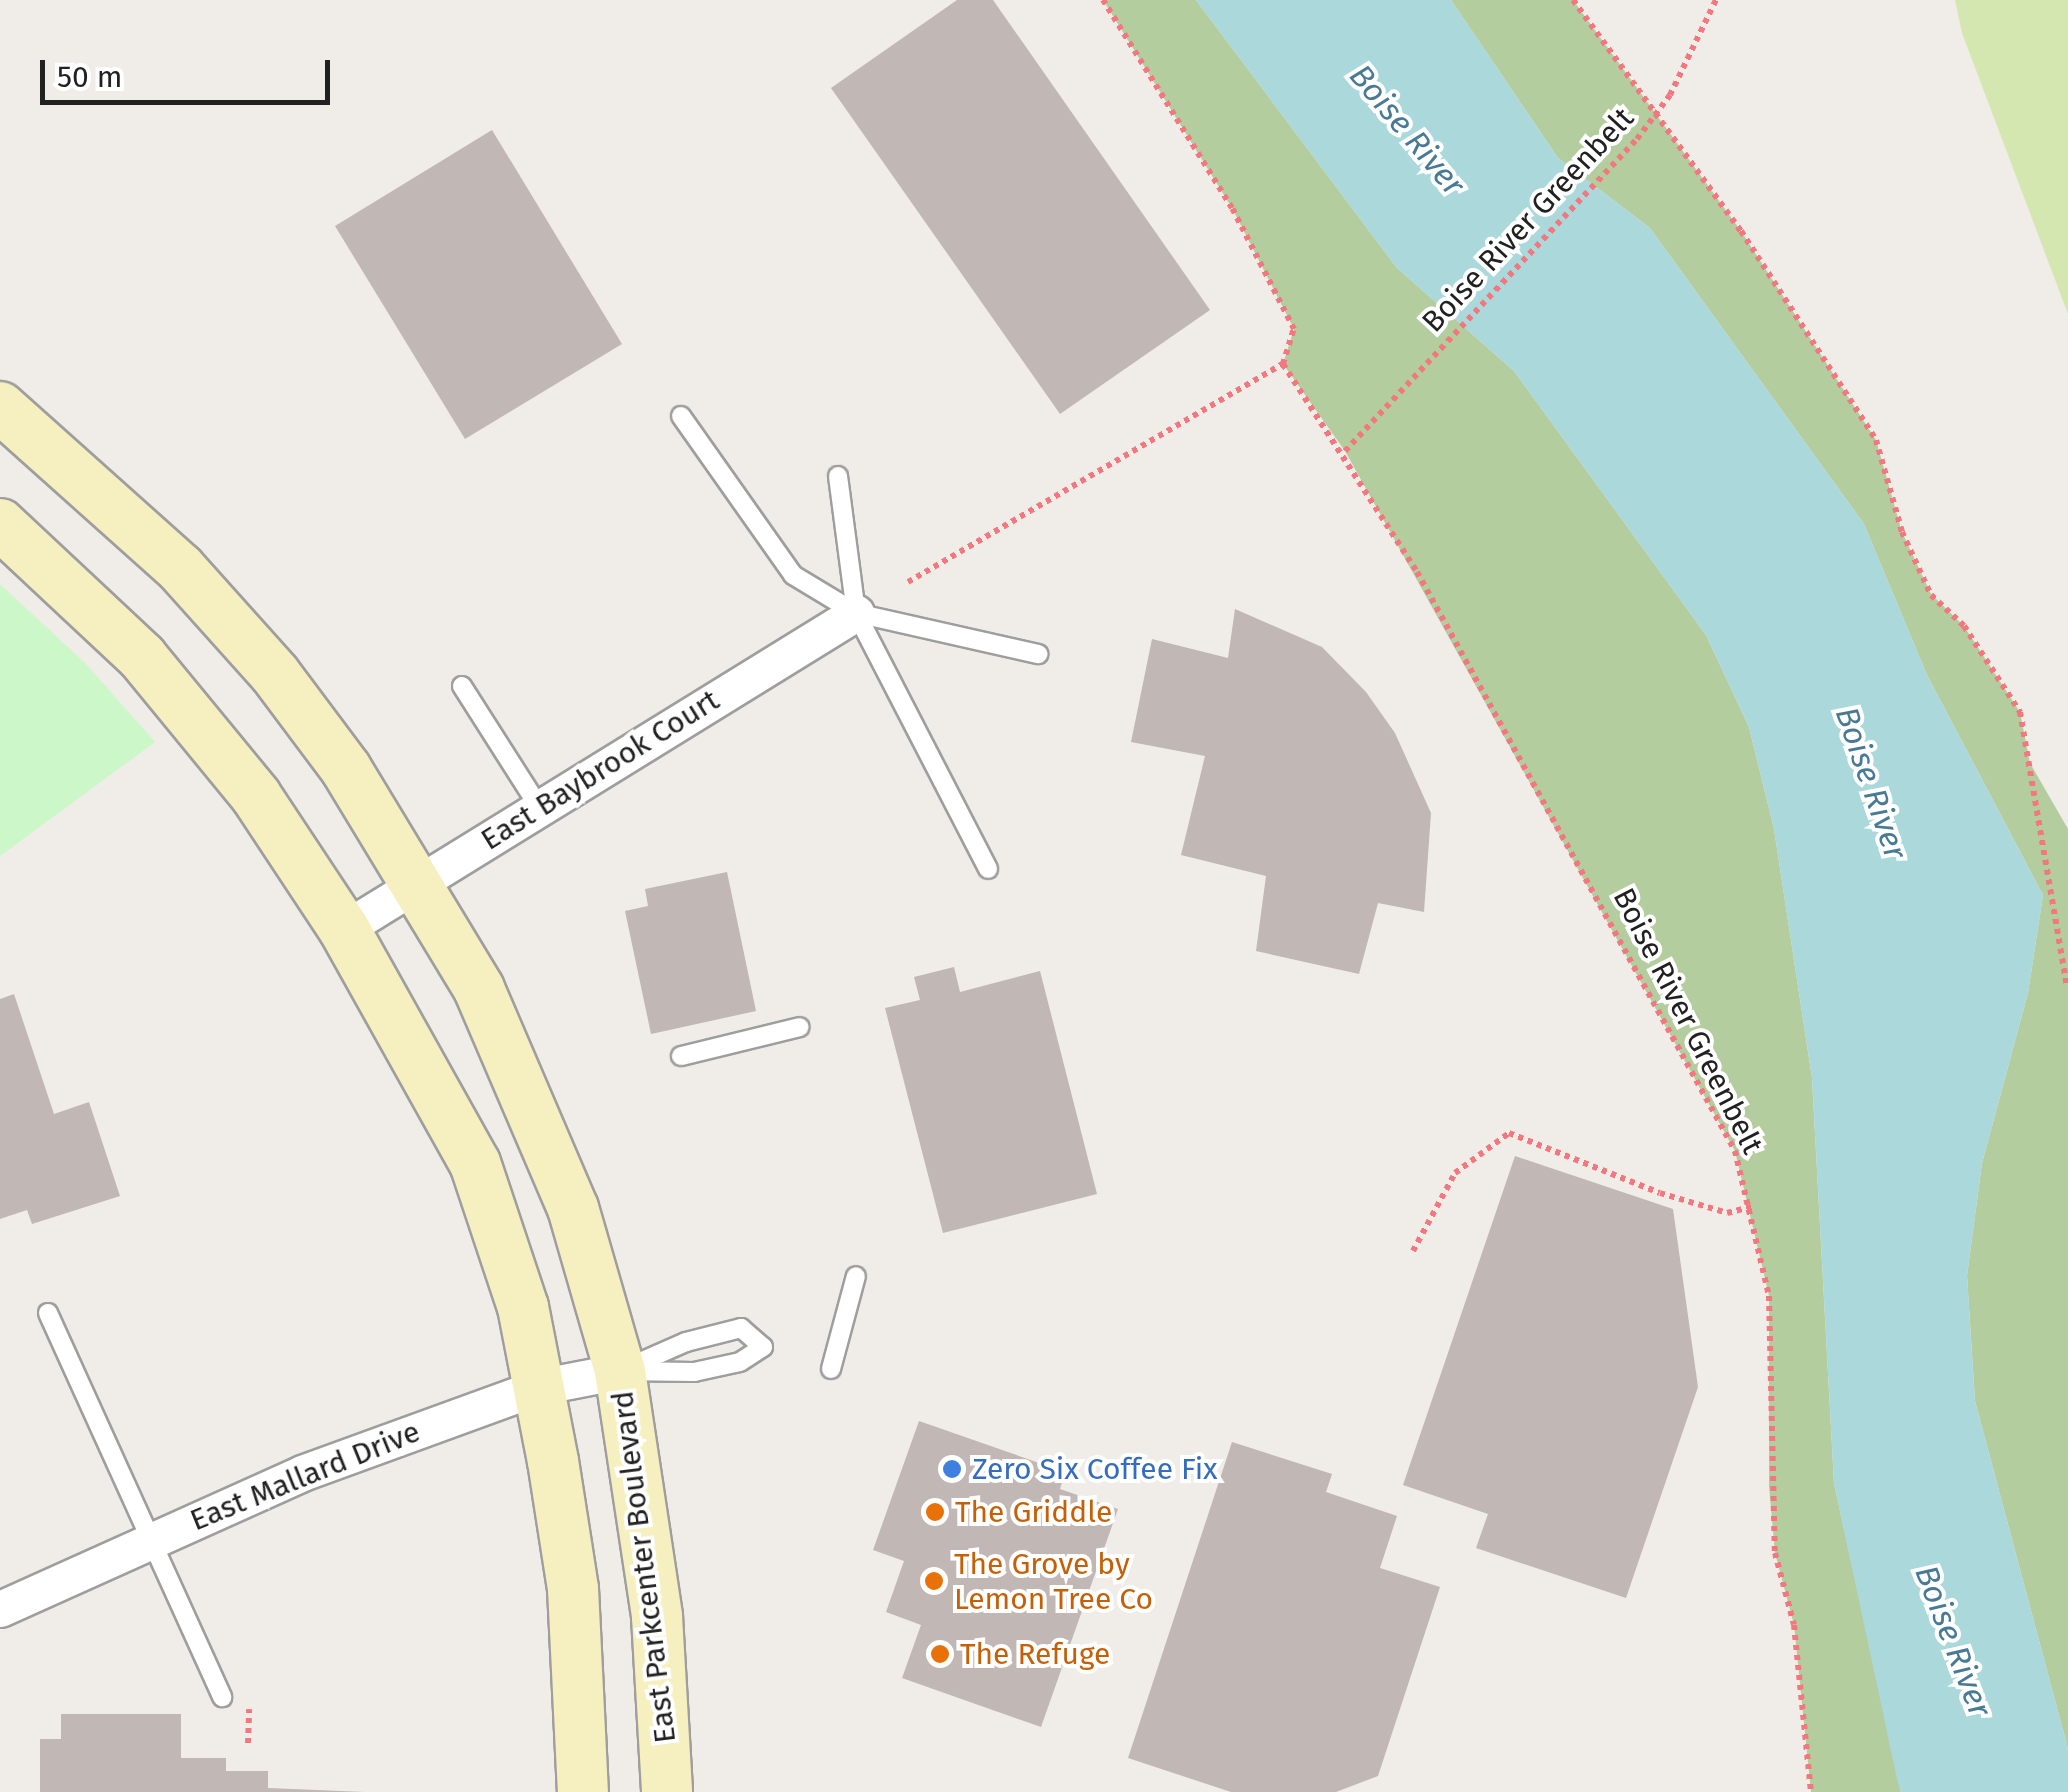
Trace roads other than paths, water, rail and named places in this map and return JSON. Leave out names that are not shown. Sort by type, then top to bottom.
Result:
[{"type":"main road","name":"East Parkcenter Boulevard","points":[[0,407],[155,544],[262,659],[346,769],[419,882],[539,1118],[620,1371],[656,1617],[667,1792]]},
{"type":"main road","points":[[0,524],[173,692],[302,859],[475,1164],[522,1307],[573,1588],[583,1792]]},
{"type":"street","name":"East Baybrook Court","points":[[344,929],[856,613]]},
{"type":"street","name":"East Mallard Drive","points":[[0,1608],[302,1473],[538,1387],[620,1371]]},
{"type":"lane","points":[[681,416],[792,574],[856,613],[1038,654]]},
{"type":"lane","points":[[838,476],[856,613],[988,869]]},
{"type":"lane","points":[[462,686],[539,808]]},
{"type":"lane","points":[[681,1056],[800,1028]]},
{"type":"lane","points":[[830,1368],[856,1276]]},
{"type":"lane","points":[[48,1313],[147,1543],[222,1697]]},
{"type":"lane","points":[[742,1328],[762,1347],[740,1362],[694,1372],[620,1371],[686,1342],[742,1328]]},
{"type":"water","name":"Boise River","points":[[1196,0],[1451,0],[1558,158],[1650,228],[1864,524],[1927,675],[2043,895],[2028,993],[1982,1163],[1967,1276],[1975,1401],[2068,1749],[2068,1792],[1901,1792],[1834,1483],[1812,1078],[1774,829],[1749,727],[1706,635],[1514,371],[1397,268]]},
{"type":"place","name":"Zero Six Coffee Fix","points":[[952,1469]]},
{"type":"place","name":"The Griddle","points":[[935,1512]]},
{"type":"place","name":"The Grove by Lemon Tree Co","points":[[934,1581]]},
{"type":"place","name":"The Refuge","points":[[940,1654]]}]
